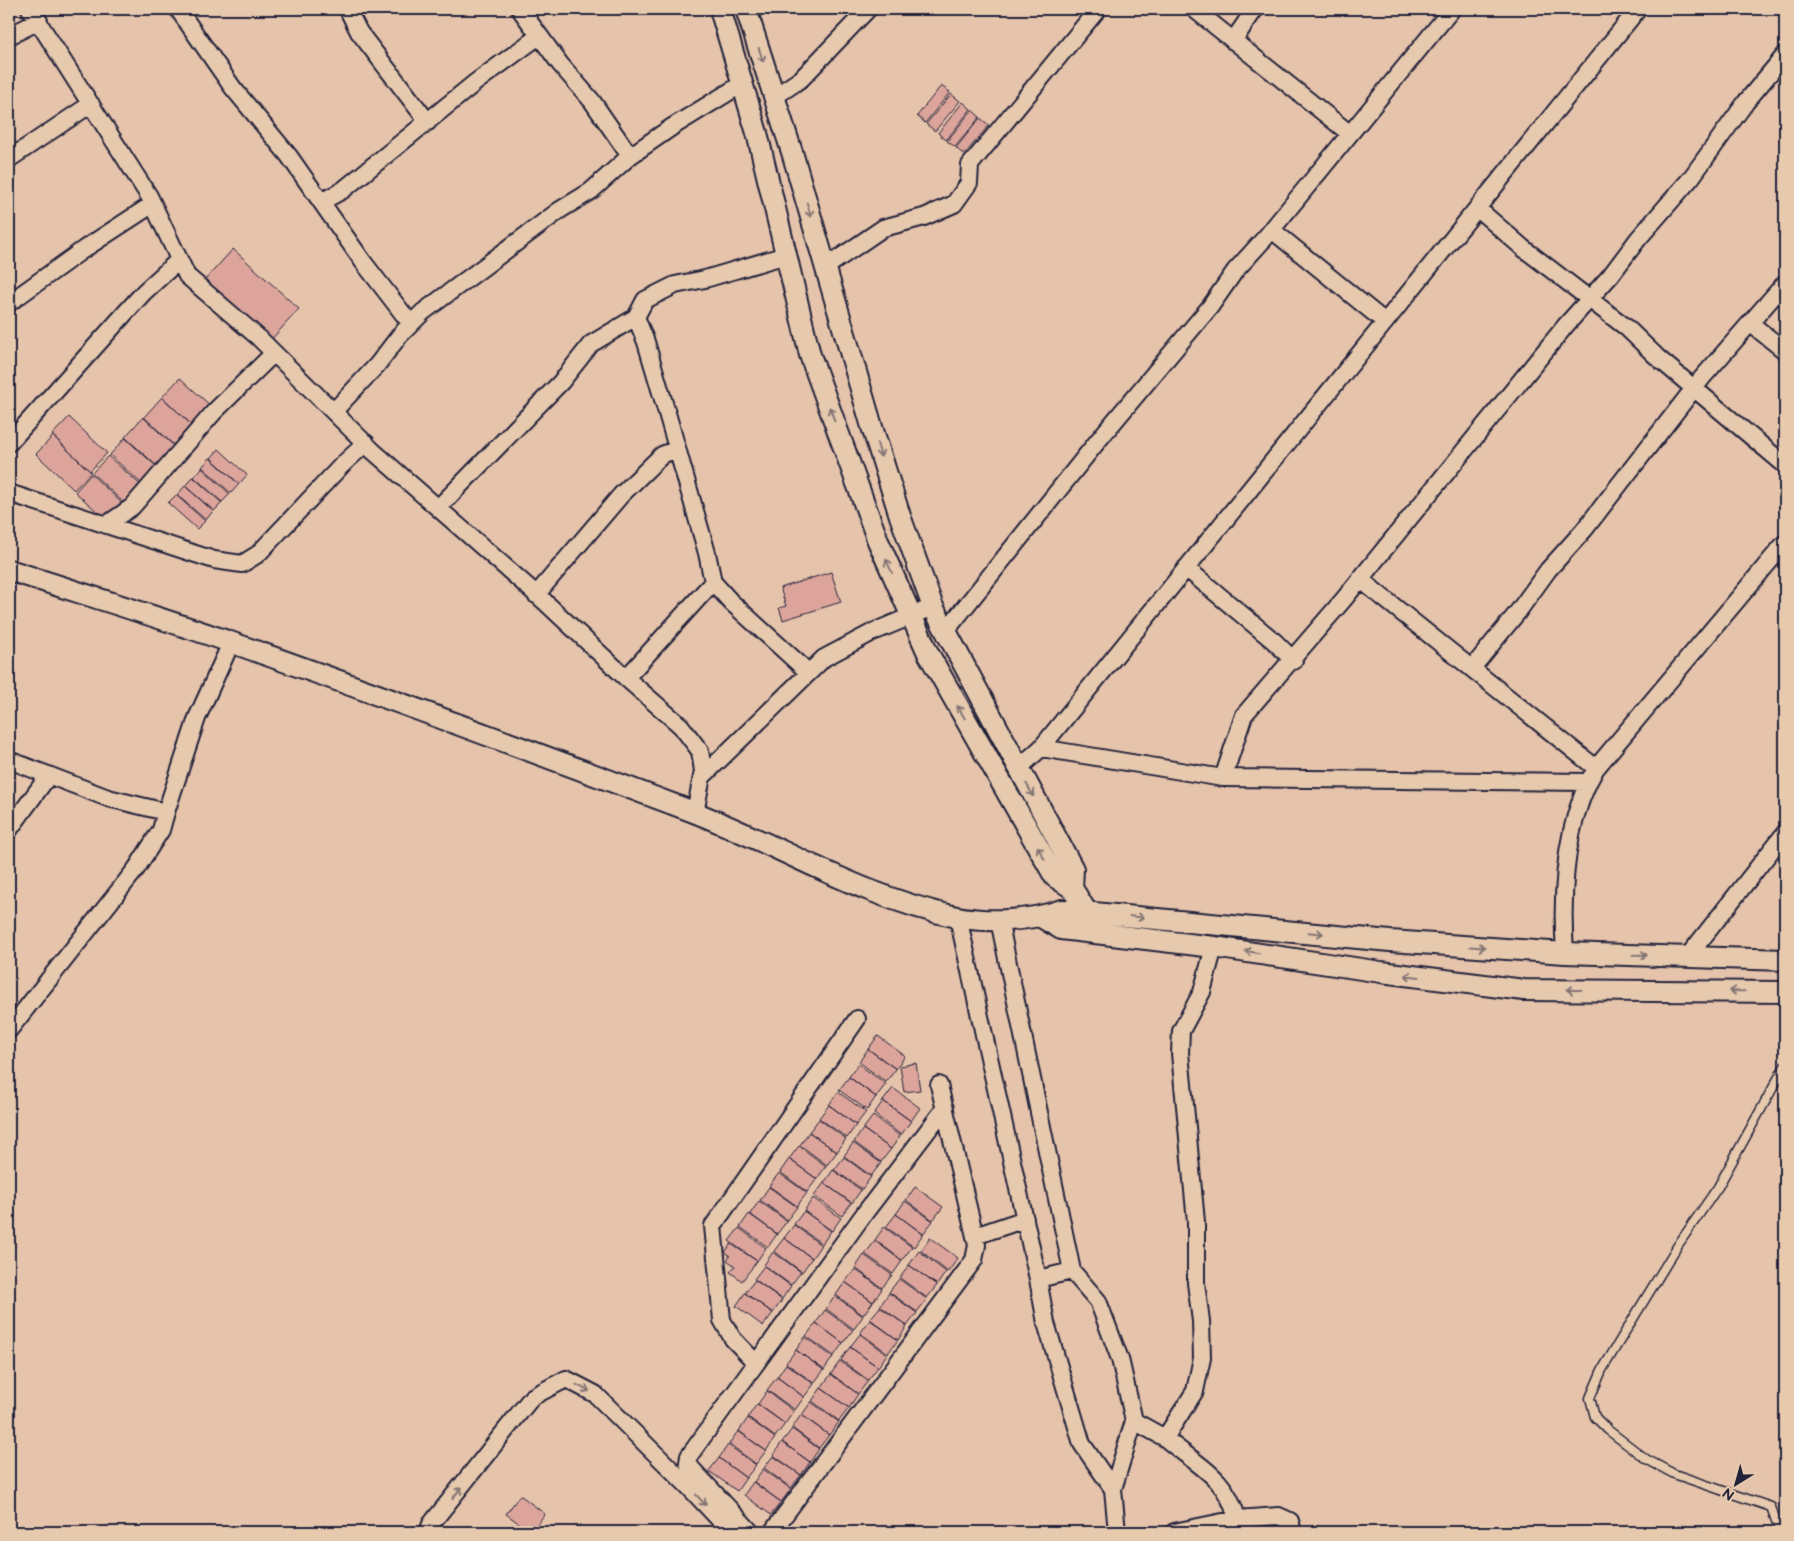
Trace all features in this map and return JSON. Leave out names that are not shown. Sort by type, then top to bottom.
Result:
[{"type":"street","points":[[178,9],[233,88],[289,156],[412,324]]},
{"type":"street","points":[[520,9],[539,36],[592,101],[630,156]]},
{"type":"street","points":[[720,9],[756,133],[810,355],[878,541],[928,653],[1055,878],[1072,888],[1098,932]]},
{"type":"street","points":[[746,9],[826,267],[900,516],[933,607],[1018,769],[1073,868],[1072,888]]},
{"type":"street","points":[[774,97],[801,79],[868,9]]},
{"type":"street","points":[[826,267],[882,228],[924,217],[954,204],[969,183],[970,165],[1098,9]]},
{"type":"street","points":[[1194,9],[1349,133]]},
{"type":"street","points":[[1233,41],[1255,9]]},
{"type":"street","points":[[945,632],[1101,437],[1210,307],[1236,271],[1272,230],[1349,133],[1452,9]]},
{"type":"street","points":[[1018,769],[1041,748],[1638,9]]},
{"type":"street","points":[[349,10],[359,32],[428,122]]},
{"type":"street","points":[[9,36],[35,15],[153,204],[188,276],[274,353],[366,443],[681,726],[700,751],[702,777],[695,813]]},
{"type":"street","points":[[321,202],[343,190],[476,82],[539,36]]},
{"type":"street","points":[[1223,778],[1244,715],[1294,660],[1361,580],[1446,471],[1690,178],[1746,102],[1785,55]]},
{"type":"street","points":[[334,410],[412,324],[451,290],[560,210],[591,191],[630,156],[672,127],[742,84]]},
{"type":"street","points":[[9,159],[91,104]]},
{"type":"street","points":[[9,303],[84,249],[153,204]]},
{"type":"street","points":[[1476,208],[1523,248],[1627,328],[1658,358],[1695,387],[1785,466]]},
{"type":"street","points":[[1272,230],[1385,322]]},
{"type":"street","points":[[438,508],[561,382],[591,344],[636,317],[645,300],[675,285],[705,279],[786,254]]},
{"type":"street","points":[[9,443],[144,292],[179,260]]},
{"type":"street","points":[[1473,667],[1517,613],[1548,570],[1584,530],[1695,387],[1785,283]]},
{"type":"street","points":[[636,317],[646,342],[707,553],[712,582],[731,602],[808,672]]},
{"type":"street","points":[[1750,323],[1785,351]]},
{"type":"street","points":[[106,525],[132,507],[214,412],[274,353]]},
{"type":"street","points":[[9,493],[189,553],[214,560],[242,564],[258,554],[342,465],[366,443]]},
{"type":"street","points":[[536,594],[620,495],[662,455],[676,449]]},
{"type":"street","points":[[1565,953],[1562,919],[1566,864],[1570,841],[1592,775],[1785,543]]},
{"type":"street","points":[[1186,568],[1294,660]]},
{"type":"street","points":[[9,570],[231,643],[695,813],[788,853],[866,890],[958,917],[999,920],[1041,917],[1062,910],[1390,941],[1565,953],[1689,955],[1785,960]]},
{"type":"street","points":[[1361,580],[1473,667],[1592,775]]},
{"type":"street","points":[[626,678],[712,582]]},
{"type":"street","points":[[702,777],[737,746],[808,672],[824,658],[873,632],[933,607]]},
{"type":"street","points":[[9,1030],[136,869],[161,830],[203,703],[231,643]]},
{"type":"street","points":[[1041,748],[1223,778],[1592,775]]},
{"type":"street","points":[[9,760],[108,798],[166,812]]},
{"type":"street","points":[[9,830],[49,775]]},
{"type":"street","points":[[1689,955],[1785,834]]},
{"type":"street","points":[[958,917],[1046,1322],[1082,1444],[1113,1489]]},
{"type":"street","points":[[1041,917],[1061,929],[1214,947],[1381,972],[1524,990],[1785,992]]},
{"type":"street","points":[[999,920],[1072,1271],[1098,1301],[1120,1359],[1134,1421],[1113,1489],[1117,1532]]},
{"type":"street","points":[[1165,1438],[1195,1391],[1202,1358],[1202,1321],[1196,1283],[1196,1222],[1180,1053],[1181,1031],[1202,992],[1214,947]]},
{"type":"street","points":[[755,1362],[733,1339],[722,1320],[713,1226],[857,1020]]},
{"type":"street","points":[[772,1532],[974,1260],[977,1251],[975,1236],[939,1085]]},
{"type":"street","points":[[751,1532],[688,1463],[693,1447],[945,1108]]},
{"type":"street","points":[[975,1236],[1025,1220]]},
{"type":"street","points":[[1038,1279],[1072,1271]]},
{"type":"street","points":[[428,1532],[431,1524],[532,1398],[566,1379],[595,1394],[687,1485],[731,1532]]},
{"type":"street","points":[[1134,1421],[1165,1438],[1205,1468],[1224,1487],[1233,1500],[1237,1519]]},
{"type":"street","points":[[1174,1532],[1237,1519],[1279,1516],[1290,1521],[1293,1532]]},
{"type":"lane","points":[[1780,1532],[1771,1507],[1674,1474],[1646,1459],[1608,1430],[1595,1417],[1590,1398],[1602,1370],[1678,1245],[1718,1186],[1785,1066]]},
{"type":"building","points":[[941,86],[950,92],[925,123],[917,116]]},
{"type":"building","points":[[951,94],[960,101],[935,131],[926,124]]},
{"type":"building","points":[[963,102],[971,109],[946,140],[938,133]]},
{"type":"building","points":[[972,110],[980,117],[955,147],[947,141]]},
{"type":"building","points":[[980,118],[989,125],[964,155],[956,148]]},
{"type":"building","points":[[233,249],[299,309],[270,341],[204,281]]},
{"type":"building","points":[[180,378],[213,408],[195,428],[162,397]]},
{"type":"building","points":[[162,397],[195,428],[176,447],[144,417]]},
{"type":"building","points":[[69,417],[107,453],[90,471],[52,435]]},
{"type":"building","points":[[143,417],[176,448],[158,467],[125,437]]},
{"type":"building","points":[[53,436],[91,472],[74,490],[36,454]]},
{"type":"building","points":[[125,438],[157,467],[142,484],[110,455]]},
{"type":"building","points":[[219,449],[247,475],[239,484],[211,458]]},
{"type":"building","points":[[108,456],[143,487],[126,505],[92,473]]},
{"type":"building","points":[[210,458],[239,484],[231,493],[202,467]]},
{"type":"building","points":[[202,468],[230,494],[222,502],[194,477]]},
{"type":"building","points":[[91,474],[125,506],[109,522],[75,492]]},
{"type":"building","points":[[193,477],[222,503],[214,511],[185,486]]},
{"type":"building","points":[[185,486],[213,511],[206,520],[177,495]]},
{"type":"building","points":[[176,495],[205,521],[197,529],[168,503]]},
{"type":"building","points":[[831,572],[841,602],[783,620],[779,608],[786,606],[780,588]]},
{"type":"building","points":[[878,1036],[905,1056],[896,1069],[868,1049]]},
{"type":"building","points":[[868,1049],[896,1069],[886,1082],[859,1062]]},
{"type":"building","points":[[916,1063],[920,1090],[904,1092],[900,1066]]},
{"type":"building","points":[[858,1064],[886,1084],[876,1097],[849,1077]]},
{"type":"building","points":[[849,1077],[876,1097],[867,1110],[839,1090]]},
{"type":"building","points":[[893,1088],[920,1108],[911,1121],[883,1101]]},
{"type":"building","points":[[838,1092],[866,1112],[856,1125],[829,1105]]},
{"type":"building","points":[[883,1101],[911,1121],[901,1135],[874,1114]]},
{"type":"building","points":[[829,1105],[856,1125],[847,1138],[819,1118]]},
{"type":"building","points":[[873,1116],[900,1136],[891,1149],[863,1129]]},
{"type":"building","points":[[819,1119],[846,1139],[837,1152],[809,1132]]},
{"type":"building","points":[[863,1129],[891,1149],[881,1162],[854,1142]]},
{"type":"building","points":[[809,1132],[837,1152],[827,1165],[800,1145]]},
{"type":"building","points":[[853,1143],[881,1163],[871,1176],[844,1156]]},
{"type":"building","points":[[799,1146],[826,1166],[817,1179],[789,1159]]},
{"type":"building","points":[[844,1157],[871,1177],[862,1189],[834,1170]]},
{"type":"building","points":[[789,1159],[817,1179],[807,1192],[780,1172]]},
{"type":"building","points":[[833,1170],[861,1190],[852,1203],[824,1183]]},
{"type":"building","points":[[779,1173],[807,1193],[797,1206],[769,1186]]},
{"type":"building","points":[[824,1183],[851,1203],[842,1216],[814,1196]]},
{"type":"building","points":[[769,1187],[797,1207],[787,1220],[760,1200]]},
{"type":"building","points":[[915,1187],[943,1207],[933,1220],[906,1200]]},
{"type":"building","points":[[813,1198],[841,1218],[832,1231],[804,1211]]},
{"type":"building","points":[[759,1201],[787,1221],[777,1234],[750,1214]]},
{"type":"building","points":[[905,1201],[933,1221],[923,1234],[896,1214]]},
{"type":"building","points":[[804,1211],[831,1231],[822,1244],[794,1224]]},
{"type":"building","points":[[749,1214],[777,1234],[768,1247],[740,1227]]},
{"type":"building","points":[[896,1214],[923,1234],[914,1247],[886,1227]]},
{"type":"building","points":[[794,1225],[821,1245],[812,1258],[784,1238]]},
{"type":"building","points":[[884,1227],[912,1247],[902,1260],[875,1240]]},
{"type":"building","points":[[739,1228],[766,1248],[757,1261],[729,1241]]},
{"type":"building","points":[[784,1238],[812,1258],[802,1272],[774,1251]]},
{"type":"building","points":[[930,1238],[958,1258],[948,1272],[921,1251]]},
{"type":"building","points":[[875,1241],[902,1261],[893,1274],[865,1254]]},
{"type":"building","points":[[731,1244],[757,1261],[742,1281],[730,1272],[735,1266],[727,1260],[730,1256],[725,1252]]},
{"type":"building","points":[[919,1251],[946,1272],[937,1285],[909,1265]]},
{"type":"building","points":[[773,1252],[801,1272],[791,1285],[764,1265]]},
{"type":"building","points":[[864,1255],[892,1275],[882,1288],[855,1268]]},
{"type":"building","points":[[909,1265],[937,1285],[927,1298],[900,1278]]},
{"type":"building","points":[[764,1266],[791,1286],[782,1299],[754,1279]]},
{"type":"building","points":[[855,1269],[882,1289],[873,1302],[845,1282]]},
{"type":"building","points":[[899,1279],[927,1299],[917,1312],[889,1292]]},
{"type":"building","points":[[755,1280],[782,1300],[773,1313],[745,1293]]},
{"type":"building","points":[[845,1282],[873,1302],[863,1315],[836,1295]]},
{"type":"building","points":[[745,1293],[773,1313],[763,1326],[736,1306]]},
{"type":"building","points":[[889,1293],[917,1313],[907,1326],[880,1306]]},
{"type":"building","points":[[835,1296],[863,1316],[854,1329],[826,1309]]},
{"type":"building","points":[[880,1307],[907,1326],[898,1340],[870,1319]]},
{"type":"building","points":[[825,1310],[853,1330],[843,1343],[816,1323]]},
{"type":"building","points":[[870,1320],[898,1340],[888,1353],[860,1333]]},
{"type":"building","points":[[816,1323],[843,1343],[834,1356],[806,1336]]},
{"type":"building","points":[[860,1334],[887,1354],[878,1367],[850,1347]]},
{"type":"building","points":[[805,1337],[833,1357],[824,1370],[796,1350]]},
{"type":"building","points":[[850,1347],[878,1367],[868,1380],[841,1360]]},
{"type":"building","points":[[796,1350],[824,1370],[814,1383],[786,1363]]},
{"type":"building","points":[[840,1361],[868,1381],[858,1394],[831,1374]]},
{"type":"building","points":[[786,1364],[814,1384],[804,1397],[777,1377]]},
{"type":"building","points":[[831,1374],[858,1394],[849,1408],[821,1388]]},
{"type":"building","points":[[777,1377],[804,1397],[795,1410],[767,1390]]},
{"type":"building","points":[[821,1388],[849,1408],[839,1421],[812,1401]]},
{"type":"building","points":[[767,1391],[794,1411],[785,1424],[758,1404]]},
{"type":"building","points":[[811,1402],[839,1422],[829,1435],[802,1415]]},
{"type":"building","points":[[757,1404],[785,1424],[775,1437],[748,1417]]},
{"type":"building","points":[[801,1415],[829,1435],[819,1448],[792,1428]]},
{"type":"building","points":[[748,1418],[775,1438],[766,1451],[739,1431]]},
{"type":"building","points":[[792,1429],[819,1449],[810,1462],[782,1442]]},
{"type":"building","points":[[738,1431],[766,1451],[756,1464],[729,1444]]},
{"type":"building","points":[[782,1442],[810,1462],[801,1475],[773,1455]]},
{"type":"building","points":[[728,1445],[756,1465],[746,1478],[719,1458]]},
{"type":"building","points":[[773,1456],[801,1475],[791,1488],[764,1468]]},
{"type":"building","points":[[719,1458],[746,1478],[737,1491],[709,1471]]},
{"type":"building","points":[[763,1469],[791,1489],[781,1502],[754,1482]]},
{"type":"building","points":[[753,1482],[781,1502],[771,1515],[744,1495]]},
{"type":"building","points":[[520,1495],[545,1514],[531,1532],[506,1514]]}]
